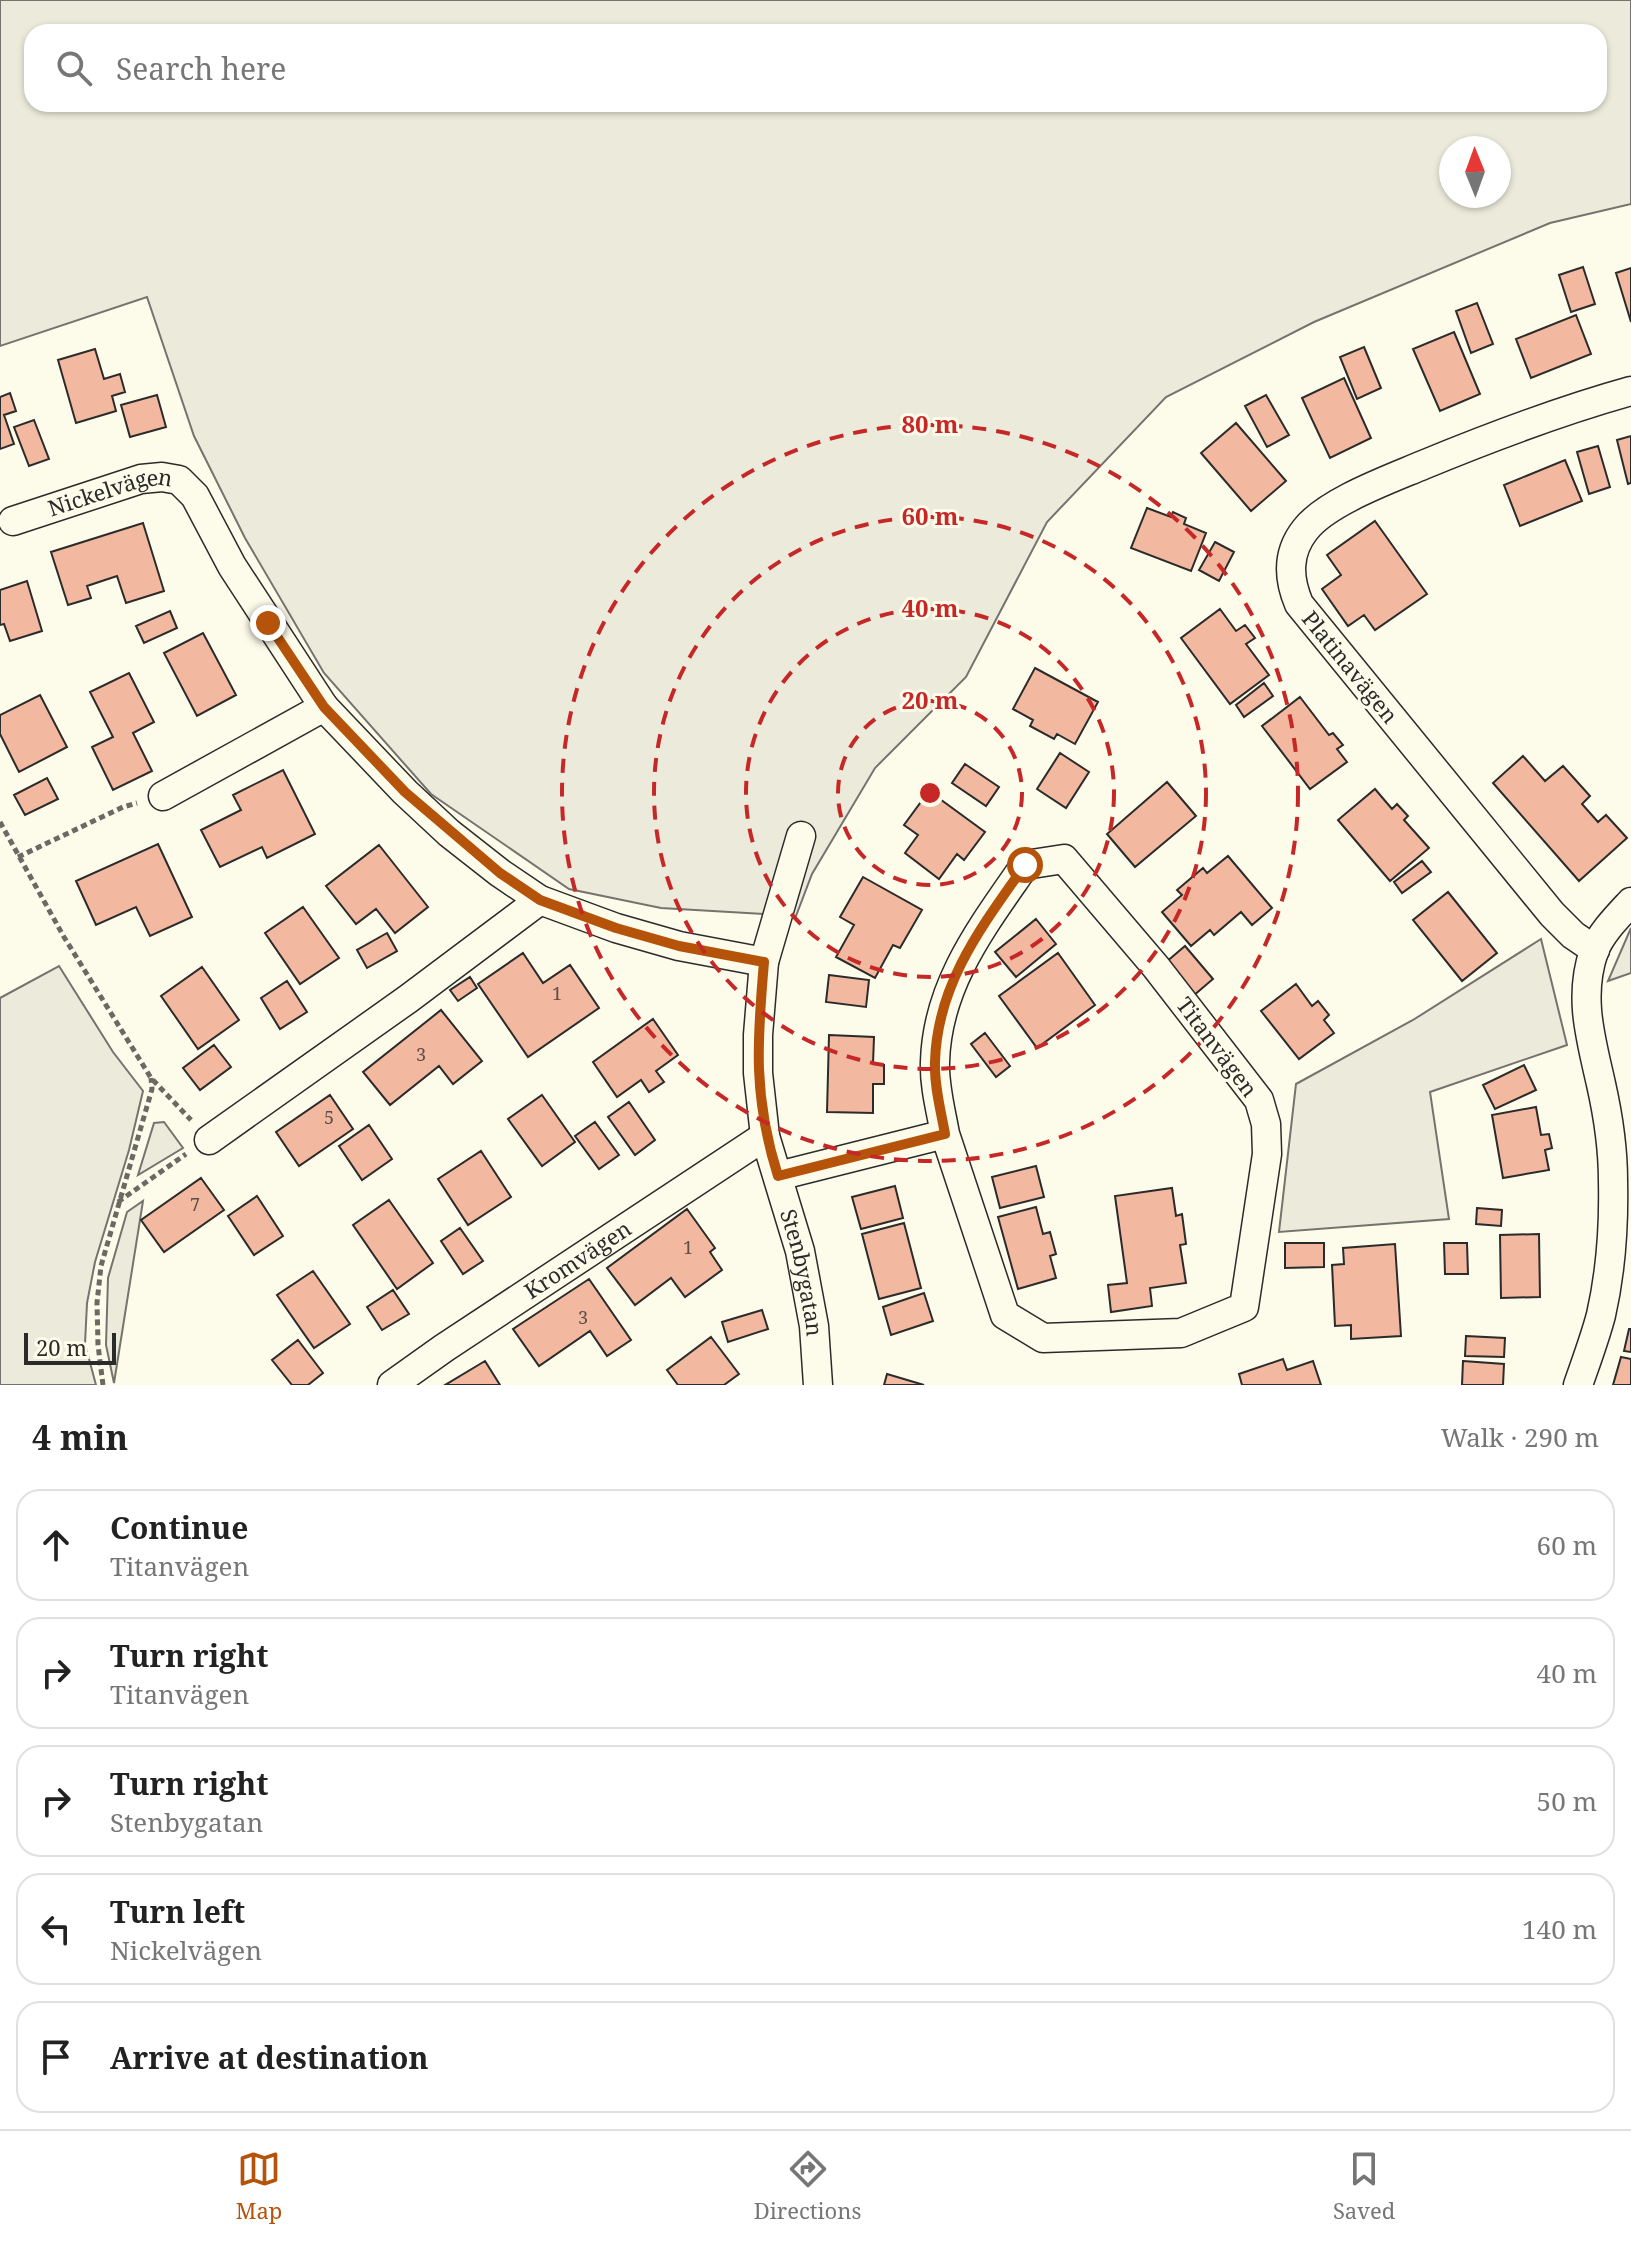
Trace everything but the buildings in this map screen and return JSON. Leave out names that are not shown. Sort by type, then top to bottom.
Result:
[{"type":"street","name":"Platinavägen","points":[[1595,950],[1573,935],[1552,914],[1299,604],[1292,588],[1291,555],[1307,526],[1347,499],[1384,481],[1513,429],[1631,391]]},
{"type":"street","name":"Nickelvägen","points":[[13,521],[141,479],[162,477],[179,480],[195,496],[232,566],[324,707],[449,833],[540,900],[679,946],[764,962]]},
{"type":"street","points":[[163,796],[324,707]]},
{"type":"street","name":"Stenbygatan","points":[[801,836],[764,962],[758,1073],[765,1136],[797,1238],[809,1296],[818,1385]]},
{"type":"street","name":"Titanvägen","points":[[1064,859],[1156,967],[1259,1100],[1266,1124],[1267,1154],[1244,1307],[1181,1333],[1043,1338],[1005,1315],[945,1134],[935,1064],[938,1028],[956,970],[1025,865],[1064,859]]},
{"type":"street","points":[[209,1140],[408,999],[540,900]]},
{"type":"street","points":[[1578,1385],[1608,1281],[1613,1227],[1609,1124],[1588,1035],[1588,980],[1595,950],[1604,933],[1631,902]]},
{"type":"street","points":[[778,1176],[945,1134]]},
{"type":"street","name":"Kromvägen","points":[[392,1385],[765,1136]]},
{"type":"path","points":[[18,857],[123,807],[163,796]]},
{"type":"path","points":[[0,822],[64,937],[151,1078],[209,1140],[118,1202]]},
{"type":"path","points":[[103,1385],[97,1303],[101,1266],[152,1089],[151,1078]]},
{"type":"shaded area","points":[[0,0],[1631,0],[1631,204],[1550,223],[1314,322],[1166,397],[1047,522],[966,677],[875,768],[812,874],[796,916],[661,908],[569,889],[431,794],[324,673],[245,538],[194,436],[147,297],[0,346]]},
{"type":"shaded area","points":[[1631,928],[1631,973],[1608,981]]},
{"type":"shaded area","points":[[1541,939],[1567,1045],[1430,1092],[1449,1219],[1279,1232],[1296,1084],[1413,1020]]},
{"type":"shaded area","points":[[59,966],[113,1052],[143,1091],[129,1150],[95,1262],[87,1303],[85,1344],[96,1385],[0,1385],[0,998]]},
{"type":"shaded area","points":[[164,1122],[183,1148],[138,1175],[154,1123]]},
{"type":"shaded area","points":[[143,1201],[114,1383],[106,1345],[108,1278],[127,1212]]},
{"type":"route","points":[[268,623],[324,707],[405,792],[449,833],[500,873],[540,900],[616,928],[679,946],[764,962],[758,1073],[765,1136],[778,1176],[945,1134],[935,1064],[938,1028],[945,1001],[956,970],[973,940],[1025,865]]}]
